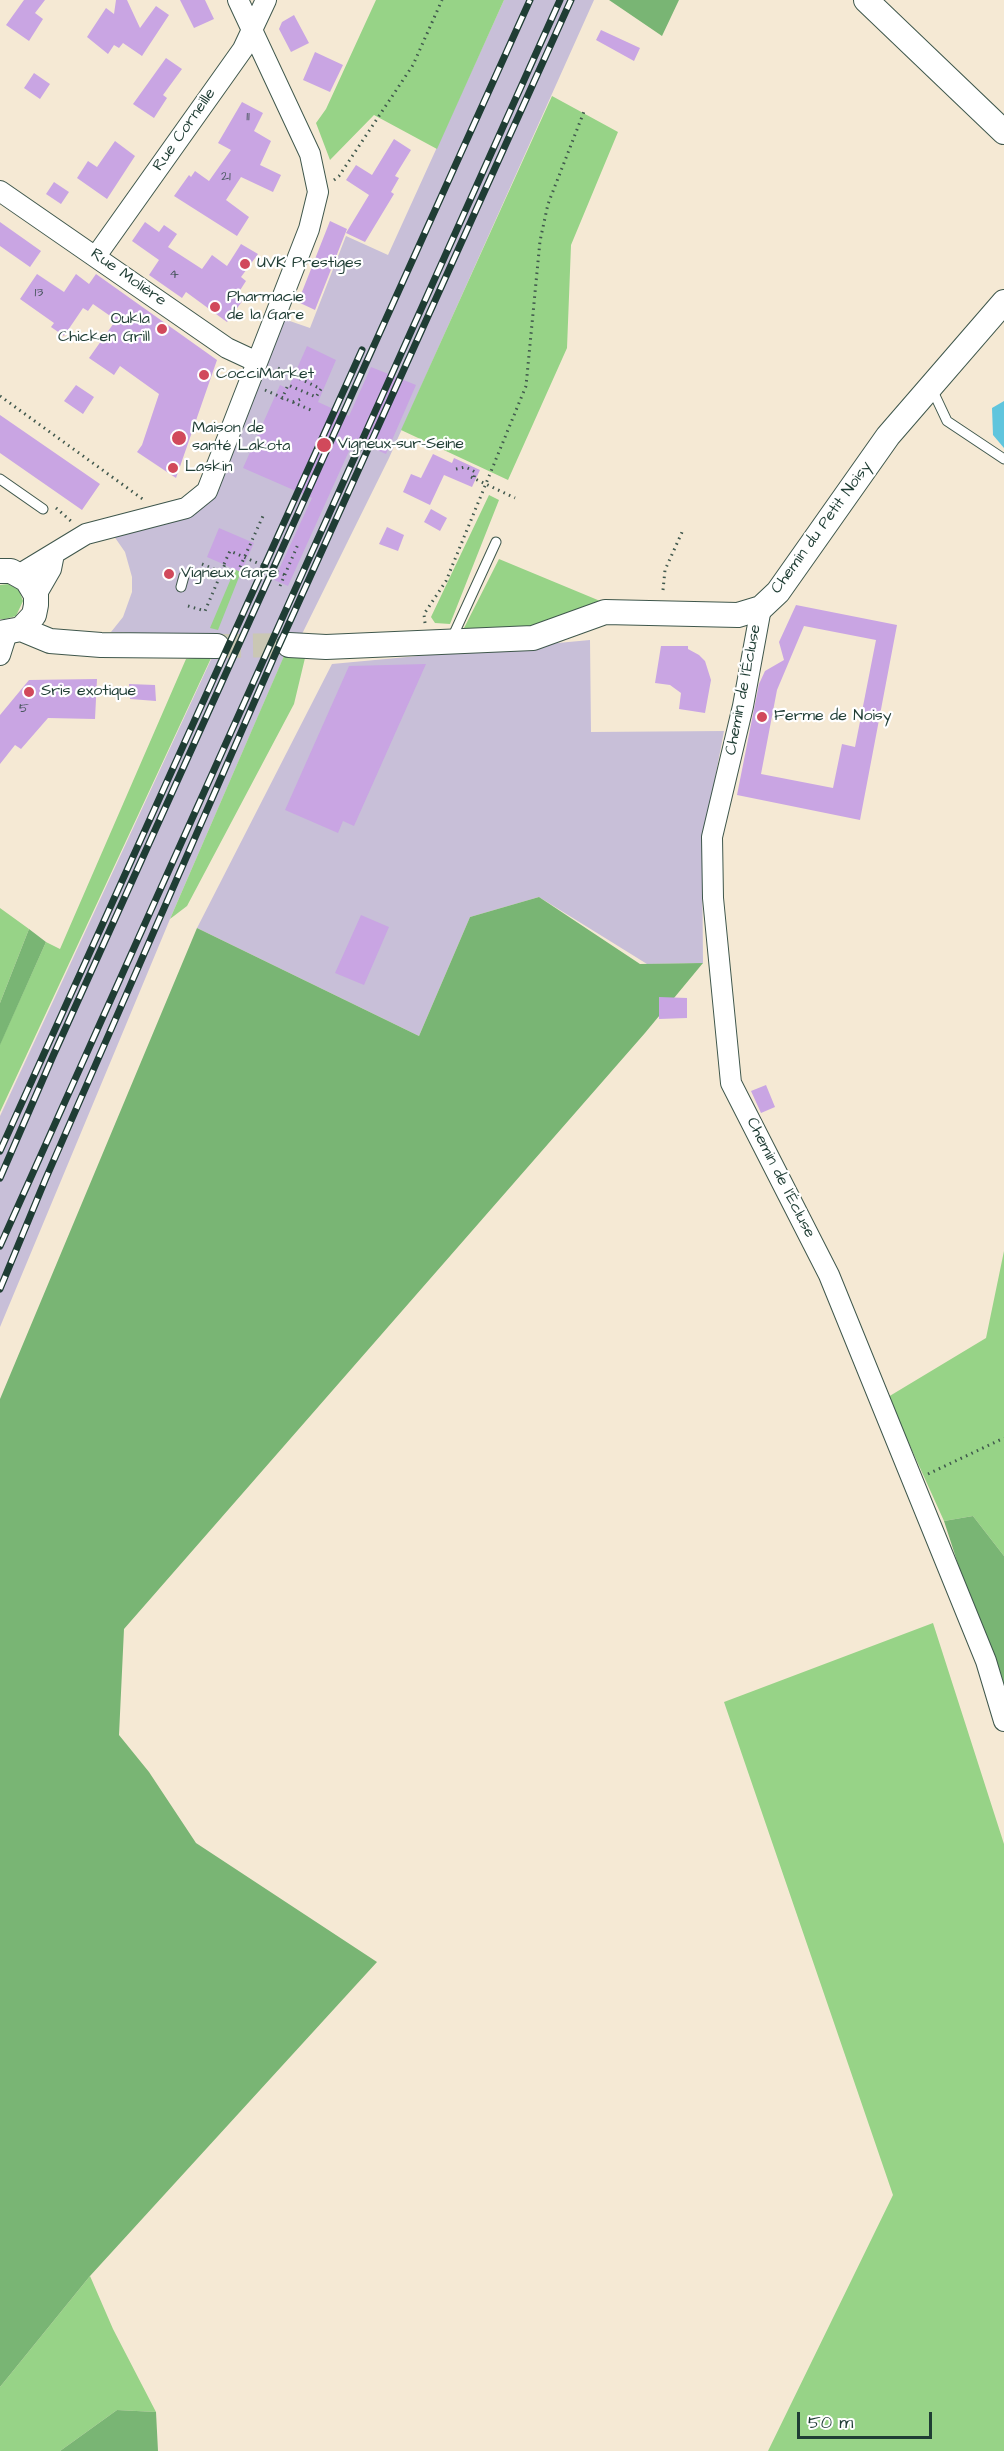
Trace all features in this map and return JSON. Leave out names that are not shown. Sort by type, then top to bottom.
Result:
[{"type":"street","points":[[5,572],[54,554],[71,541],[86,534],[186,508],[203,496],[212,485],[309,229],[318,192],[310,154],[238,0]]},
{"type":"street","name":"Rue Corneille","points":[[96,255],[243,49],[266,0]]},
{"type":"street","points":[[866,0],[1004,132]]},
{"type":"street","name":"Rue Molière","points":[[0,190],[227,348],[257,362]]},
{"type":"street","name":"Chemin du Petit Noisy","points":[[289,645],[326,647],[533,638],[605,612],[738,615],[761,608],[778,592],[888,436],[1004,302]]},
{"type":"street","points":[[7,638],[34,615],[36,595],[51,569],[54,554]]},
{"type":"street","points":[[5,572],[27,580],[36,595]]},
{"type":"street","name":"Chemin de l'Écluse","points":[[761,608],[743,706],[712,837],[713,898],[731,1083],[829,1275],[986,1661],[1004,1721]]},
{"type":"street","points":[[7,638],[217,646]]},
{"type":"lane","points":[[930,385],[947,420],[1004,459]]},
{"type":"lane","points":[[0,479],[43,509]]},
{"type":"lane","points":[[450,642],[496,542]]},
{"type":"lane","points":[[181,587],[184,576]]},
{"type":"path","points":[[318,192],[339,176],[412,64],[442,0]]},
{"type":"path","points":[[426,634],[424,614],[446,581],[526,386],[540,241],[548,204],[585,109]]},
{"type":"path","points":[[278,368],[321,389],[316,397],[288,385],[280,403]]},
{"type":"path","points":[[273,392],[312,411]]},
{"type":"path","points":[[0,396],[149,503]]},
{"type":"path","points":[[293,402],[301,399]]},
{"type":"path","points":[[456,469],[465,467],[470,469],[476,472],[473,477],[515,498]]},
{"type":"path","points":[[43,509],[52,505],[73,523]]},
{"type":"path","points":[[240,567],[263,516]]},
{"type":"path","points":[[663,590],[665,570],[683,530]]},
{"type":"path","points":[[280,586],[299,542]]},
{"type":"path","points":[[188,606],[205,611],[230,551],[285,575]]},
{"type":"path","points":[[202,564],[221,572]]},
{"type":"path","points":[[913,1482],[1004,1438]]},
{"type":"shaded area","points":[[504,0],[594,0],[389,458],[302,634],[289,645],[170,919],[0,1327],[0,1116],[220,640],[180,635],[111,632],[123,617],[132,592],[132,577],[125,552],[102,519],[189,496],[221,483],[284,319],[310,328],[346,236],[388,255]]},
{"type":"shaded area","points":[[590,640],[591,732],[724,731],[702,847],[703,963],[647,964],[539,897],[470,917],[419,1036],[197,928],[332,664]]},
{"type":"green space","points":[[376,0],[504,0],[437,149],[374,115],[330,160],[316,123],[326,109]]},
{"type":"green space","points":[[609,0],[679,0],[662,36]]},
{"type":"green space","points":[[552,96],[618,132],[571,245],[567,348],[508,480],[401,430]]},
{"type":"green space","points":[[489,495],[499,500],[450,624],[435,623],[431,617]]},
{"type":"green space","points":[[499,559],[605,603],[534,629],[463,630]]},
{"type":"green space","points":[[235,569],[241,572],[218,630],[210,628]]},
{"type":"green space","points":[[8,584],[19,590],[23,601],[16,616],[0,619],[0,585]]},
{"type":"green space","points":[[212,656],[0,1112],[0,1044],[46,942],[60,949],[186,659]]},
{"type":"green space","points":[[284,656],[305,658],[294,704],[187,906],[170,919]]},
{"type":"green space","points":[[539,897],[640,964],[703,963],[645,1033],[124,1629],[119,1735],[149,1772],[196,1843],[377,1962],[90,2276],[0,2387],[0,1399],[197,928],[419,1036],[470,917]]},
{"type":"green space","points":[[0,908],[29,929],[0,1003]]},
{"type":"green space","points":[[29,929],[46,942],[0,1045],[0,1003]]},
{"type":"green space","points":[[1004,1251],[1004,1556],[973,1516],[944,1521],[888,1397],[986,1338]]},
{"type":"green space","points":[[973,1516],[1004,1556],[1004,1706],[944,1521]]},
{"type":"green space","points":[[933,1623],[1004,1844],[1004,2451],[768,2451],[893,2195],[724,1702]]},
{"type":"green space","points":[[90,2276],[113,2329],[156,2412],[117,2410],[60,2451],[0,2451],[0,2387]]},
{"type":"green space","points":[[117,2410],[156,2412],[158,2451],[60,2451]]},
{"type":"water","points":[[1004,401],[1004,448],[993,435],[992,408]]},
{"type":"building","points":[[24,0],[45,0],[35,13],[43,19],[29,41],[6,25]]},
{"type":"building","points":[[116,0],[127,0],[140,28],[156,6],[169,15],[142,56],[123,43],[119,48],[114,45],[108,54],[87,37],[106,8],[114,14]]},
{"type":"building","points":[[180,0],[205,0],[214,19],[194,28]]},
{"type":"building","points":[[294,15],[309,43],[291,52],[279,29],[282,22]]},
{"type":"building","points":[[601,30],[640,48],[634,61],[596,40]]},
{"type":"building","points":[[315,52],[343,65],[330,92],[303,80]]},
{"type":"building","points":[[166,58],[182,69],[163,95],[167,98],[154,118],[133,104]]},
{"type":"building","points":[[34,73],[50,84],[40,99],[24,88]]},
{"type":"building","points":[[242,102],[263,113],[254,131],[271,141],[260,165],[281,175],[273,192],[241,177],[226,200],[249,217],[237,236],[174,196],[189,175],[191,177],[195,171],[209,181],[231,150],[218,143]]},
{"type":"building","points":[[394,139],[411,150],[395,176],[399,178],[391,192],[394,194],[365,242],[346,233],[369,195],[346,180],[356,165],[372,175]]},
{"type":"building","points":[[115,141],[135,156],[107,199],[77,178],[88,161],[97,167]]},
{"type":"building","points":[[54,182],[69,192],[61,204],[46,194]]},
{"type":"building","points":[[330,221],[347,229],[315,310],[298,302]]},
{"type":"building","points":[[0,222],[41,251],[30,267],[0,246]]},
{"type":"building","points":[[145,222],[159,232],[164,225],[177,234],[168,247],[202,269],[212,255],[227,266],[241,244],[258,254],[241,277],[246,281],[237,295],[243,300],[227,322],[186,292],[182,298],[149,275],[159,260],[132,241]]},
{"type":"building","points":[[37,274],[64,292],[76,274],[89,284],[96,274],[217,360],[176,478],[137,452],[142,445],[159,394],[120,366],[114,375],[89,358],[116,320],[93,304],[88,311],[83,308],[64,336],[51,327],[54,323],[20,299]]},
{"type":"building","points":[[307,346],[336,360],[318,402],[349,416],[371,367],[416,385],[386,454],[354,440],[288,586],[274,580],[312,498],[243,468],[280,385],[288,389]]},
{"type":"building","points":[[76,385],[94,397],[83,414],[64,401]]},
{"type":"building","points":[[0,415],[100,484],[82,510],[0,453]]},
{"type":"building","points":[[433,454],[452,463],[454,458],[480,470],[472,487],[444,475],[430,505],[403,492],[411,474],[421,478]]},
{"type":"building","points":[[431,509],[447,518],[440,531],[424,522]]},
{"type":"building","points":[[387,527],[404,535],[398,551],[379,544]]},
{"type":"building","points":[[219,528],[254,543],[241,572],[207,557]]},
{"type":"building","name":"Ferme de Noisy","points":[[796,605],[897,625],[860,820],[737,795],[759,684],[765,671],[784,660],[779,642]],"holes":[[[804,626],[876,640],[855,747],[842,744],[833,788],[761,774],[777,690]]]},
{"type":"building","points":[[661,646],[688,646],[688,649],[705,661],[711,680],[705,713],[679,709],[681,693],[670,685],[655,683]]},
{"type":"building","points":[[426,664],[354,826],[343,821],[338,833],[285,810],[349,666]]},
{"type":"building","points":[[97,679],[95,719],[48,718],[21,749],[15,745],[0,764],[0,715],[29,680]]},
{"type":"building","points":[[129,684],[155,685],[156,701],[130,699]]},
{"type":"building","points":[[361,915],[389,927],[364,985],[335,973]]},
{"type":"building","points":[[659,997],[687,998],[687,1018],[659,1019]]},
{"type":"building","points":[[766,1085],[775,1107],[761,1113],[751,1091]]},
{"type":"tunnel","points":[[217,646],[289,645]]},
{"type":"railway","points":[[0,1178],[530,0]]},
{"type":"railway","points":[[0,1246],[560,0]]},
{"type":"railway","points":[[0,1289],[46,1178],[277,650],[571,0]]},
{"type":"railway","points":[[0,1151],[362,350]]},
{"type":"place","name":"UVK Prestiges","points":[[245,264]]},
{"type":"place","name":"Pharmacie de la Gare","points":[[215,307]]},
{"type":"place","name":"Oukla Chicken Grill","points":[[162,329]]},
{"type":"place","name":"CocciMarket","points":[[204,375]]},
{"type":"place","name":"Maison de santé Lakota","points":[[179,438]]},
{"type":"place","name":"Vigneux-sur-Seine","points":[[324,445]]},
{"type":"place","name":"Laskin","points":[[173,468]]},
{"type":"place","name":"Vigneux Gare","points":[[169,574]]},
{"type":"place","name":"Sris exotique","points":[[29,692]]},
{"type":"place","name":"Ferme de Noisy","points":[[762,717]]}]
